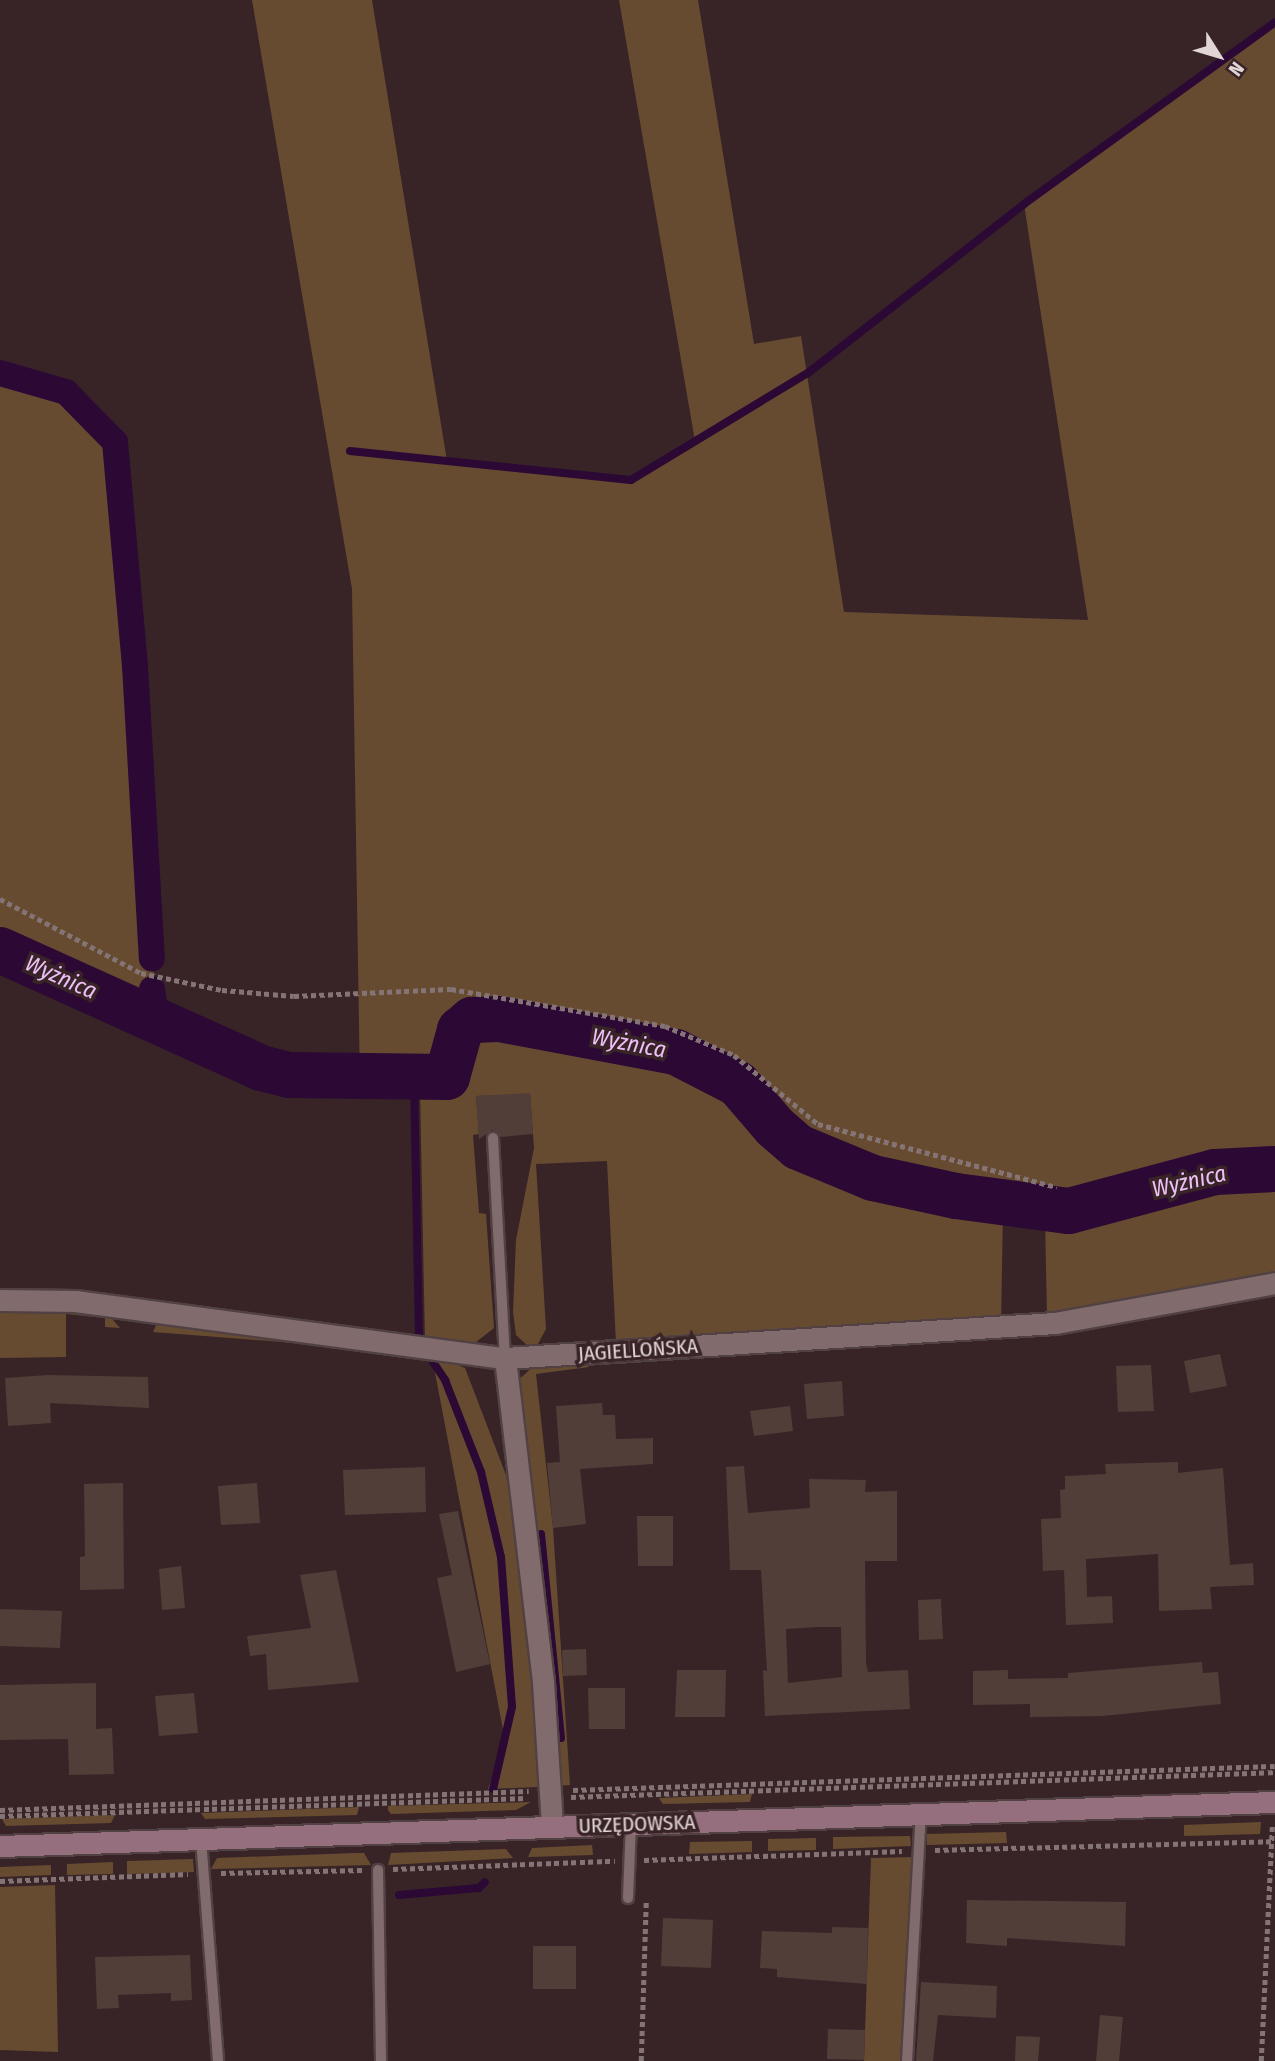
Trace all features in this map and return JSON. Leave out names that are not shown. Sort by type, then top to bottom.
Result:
[{"type":"street","name":"JAGIELLOŃSKA","points":[[0,1300],[89,1303],[505,1358],[1055,1323],[1275,1283]]},
{"type":"street","points":[[505,1358],[543,1682],[552,1827]]},
{"type":"street","name":"URZĘDOWSKA","points":[[0,1846],[1273,1802]]},
{"type":"lane","points":[[493,1138],[505,1358]]},
{"type":"lane","points":[[907,2061],[921,1814]]},
{"type":"lane","points":[[628,1898],[640,1824]]},
{"type":"lane","points":[[201,1839],[218,2061]]},
{"type":"lane","points":[[378,1870],[381,2061]]},
{"type":"path","points":[[0,899],[141,973],[222,990],[294,996],[451,989],[665,1026],[734,1055],[818,1124],[1057,1187]]},
{"type":"path","points":[[0,1816],[1275,1766]]},
{"type":"path","points":[[0,1810],[1275,1772]]},
{"type":"path","points":[[1261,2061],[1273,1802]]},
{"type":"path","points":[[640,1824],[647,1874]]},
{"type":"path","points":[[641,2061],[647,1887]]},
{"type":"shaded area","points":[[252,0],[372,0],[447,461],[631,480],[695,441],[619,0],[698,0],[754,344],[801,336],[844,612],[1088,620],[1024,204],[1275,24],[1275,1275],[1047,1317],[1045,1216],[1003,1211],[1001,1323],[616,1344],[607,1161],[536,1164],[546,1329],[538,1344],[529,1347],[516,1335],[513,1312],[516,1240],[534,1148],[530,1094],[476,1096],[479,1134],[473,1135],[479,1213],[486,1214],[494,1328],[471,1346],[425,1342],[420,1088],[360,1086],[352,589]]},
{"type":"shaded area","points":[[0,373],[66,392],[115,442],[135,666],[156,1012],[0,941]]},
{"type":"shaded area","points":[[21,1308],[107,1313],[120,1328],[105,1327],[105,1318],[66,1314],[66,1357],[0,1358],[0,1311]]},
{"type":"shaded area","points":[[158,1321],[453,1363],[465,1368],[506,1475],[541,1751],[537,1787],[488,1789],[505,1740],[433,1362],[295,1343],[153,1332]]},
{"type":"shaded area","points":[[582,1361],[589,1367],[536,1374],[553,1528],[570,1785],[558,1786],[515,1383],[535,1365]]},
{"type":"shaded area","points":[[752,1794],[750,1802],[663,1804],[659,1798]]},
{"type":"shaded area","points":[[531,1802],[516,1810],[391,1814],[388,1810],[388,1806]]},
{"type":"shaded area","points":[[359,1807],[357,1815],[205,1819],[201,1813]]},
{"type":"shaded area","points":[[115,1815],[111,1823],[6,1826],[2,1819]]},
{"type":"shaded area","points":[[1261,1822],[1260,1834],[1184,1836],[1184,1825]]},
{"type":"shaded area","points":[[1006,1832],[1007,1843],[927,1845],[927,1834]]},
{"type":"shaded area","points":[[910,1836],[911,1846],[833,1849],[833,1837]]},
{"type":"shaded area","points":[[816,1838],[816,1850],[768,1851],[768,1839]]},
{"type":"shaded area","points":[[752,1841],[752,1852],[689,1854],[690,1842]]},
{"type":"shaded area","points":[[592,1845],[593,1855],[528,1857],[532,1848]]},
{"type":"shaded area","points":[[506,1849],[513,1858],[388,1865],[391,1853]]},
{"type":"shaded area","points":[[364,1853],[371,1865],[211,1869],[217,1858]]},
{"type":"shaded area","points":[[913,1857],[900,2061],[864,2061],[871,1858]]},
{"type":"shaded area","points":[[193,1859],[194,1872],[127,1874],[127,1861]]},
{"type":"shaded area","points":[[113,1862],[113,1874],[67,1875],[67,1864]]},
{"type":"shaded area","points":[[51,1865],[51,1875],[0,1877],[0,1867]]},
{"type":"shaded area","points":[[55,1885],[58,2052],[0,2050],[0,1887]]},
{"type":"building","points":[[530,1093],[533,1134],[501,1137],[492,1130],[479,1139],[476,1096]]},
{"type":"building","points":[[1220,1354],[1227,1386],[1190,1393],[1184,1361]]},
{"type":"building","points":[[1151,1365],[1154,1411],[1118,1412],[1116,1366]]},
{"type":"building","points":[[48,1375],[148,1377],[149,1408],[50,1403],[51,1423],[8,1426],[5,1378]]},
{"type":"building","points":[[842,1381],[844,1416],[807,1419],[804,1384]]},
{"type":"building","points":[[602,1403],[603,1415],[615,1415],[616,1439],[653,1438],[653,1464],[580,1469],[586,1524],[553,1528],[547,1463],[560,1462],[556,1406]]},
{"type":"building","points":[[790,1406],[793,1431],[754,1436],[750,1411]]},
{"type":"building","points":[[1178,1462],[1178,1473],[1223,1468],[1230,1565],[1253,1563],[1254,1585],[1210,1587],[1212,1609],[1159,1611],[1158,1554],[1086,1559],[1087,1597],[1112,1596],[1113,1623],[1066,1625],[1064,1570],[1043,1571],[1041,1519],[1061,1518],[1060,1490],[1065,1489],[1065,1476],[1106,1474],[1105,1464]]},
{"type":"building","points":[[744,1466],[748,1513],[810,1508],[809,1479],[866,1480],[865,1492],[897,1491],[897,1561],[865,1561],[866,1663],[868,1672],[908,1670],[910,1709],[765,1716],[763,1670],[767,1671],[761,1570],[730,1570],[726,1467]],"holes":[[[841,1627],[842,1677],[788,1683],[786,1629]]]},
{"type":"building","points":[[425,1467],[426,1512],[345,1515],[343,1470]]},
{"type":"building","points":[[123,1483],[124,1589],[80,1590],[80,1557],[85,1556],[84,1484]]},
{"type":"building","points":[[257,1483],[260,1523],[221,1525],[218,1486]]},
{"type":"building","points":[[458,1511],[490,1664],[456,1672],[437,1578],[452,1575],[439,1514]]},
{"type":"building","points":[[637,1516],[673,1516],[673,1566],[638,1566]]},
{"type":"building","points":[[181,1566],[185,1608],[162,1610],[159,1569]]},
{"type":"building","points":[[336,1570],[359,1682],[268,1690],[266,1654],[250,1656],[247,1636],[311,1628],[300,1575]]},
{"type":"building","points":[[941,1599],[943,1639],[919,1640],[918,1600]]},
{"type":"building","points":[[0,1609],[62,1611],[60,1648],[0,1646]]},
{"type":"building","points":[[586,1649],[587,1675],[563,1676],[562,1650]]},
{"type":"building","points":[[1202,1662],[1203,1673],[1218,1672],[1221,1704],[1103,1716],[1030,1717],[1030,1704],[973,1705],[973,1671],[1008,1670],[1008,1679],[1068,1678],[1068,1673]]},
{"type":"building","points":[[677,1670],[726,1670],[725,1717],[675,1717]]},
{"type":"building","points":[[96,1683],[96,1729],[112,1728],[114,1774],[69,1775],[68,1739],[0,1740],[0,1685]]},
{"type":"building","points":[[588,1688],[625,1688],[625,1729],[589,1729]]},
{"type":"building","points":[[194,1693],[198,1733],[159,1736],[155,1696]]},
{"type":"building","points":[[967,1900],[1126,1902],[1125,1946],[1007,1938],[1007,1946],[966,1943]]},
{"type":"building","points":[[663,1918],[713,1920],[711,1968],[661,1966]]},
{"type":"building","points":[[832,1927],[868,1928],[867,1984],[777,1977],[777,1969],[760,1968],[762,1931],[832,1933]]},
{"type":"building","points":[[533,1946],[576,1946],[576,1989],[533,1989]]},
{"type":"building","points":[[190,1955],[192,2000],[171,2001],[171,1993],[118,1995],[119,2008],[97,2009],[95,1957]]},
{"type":"building","points":[[921,1982],[997,1986],[996,2018],[938,2015],[933,2061],[916,2061]]},
{"type":"building","points":[[1100,2015],[1123,2017],[1119,2061],[1096,2061]]},
{"type":"building","points":[[828,2029],[865,2030],[864,2060],[827,2059]]},
{"type":"building","points":[[1016,2036],[1040,2037],[1038,2061],[1015,2061]]},
{"type":"waterway","points":[[350,451],[631,480],[808,373],[1024,204],[1275,22]]},
{"type":"waterway","points":[[0,373],[66,392],[115,442],[135,666],[152,959]]},
{"type":"waterway","name":"Wyżnica","points":[[0,950],[261,1068],[289,1075],[447,1077],[460,1030],[472,1020],[499,1019],[676,1052],[738,1084],[775,1127],[798,1147],[873,1178],[956,1196],[1069,1211],[1215,1172],[1275,1169]]},
{"type":"waterway","points":[[152,989],[157,1021]]},
{"type":"waterway","points":[[414,1078],[419,1341]]},
{"type":"waterway","points":[[433,1362],[445,1380],[481,1472],[501,1557],[512,1707],[493,1789]]},
{"type":"waterway","points":[[541,1534],[561,1738]]},
{"type":"waterway","points":[[399,1895],[479,1888],[485,1882]]}]
